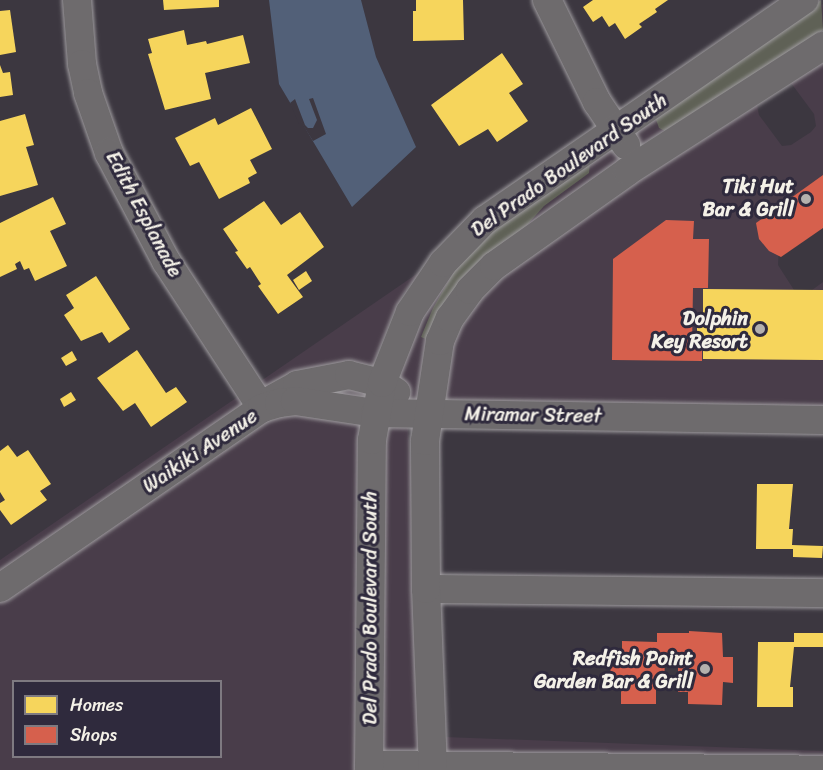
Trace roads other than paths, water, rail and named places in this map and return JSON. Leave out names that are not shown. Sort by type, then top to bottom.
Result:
[{"type":"street","name":"Edith Esplanade","points":[[77,0],[82,64],[88,93],[109,153],[166,261],[262,408]]},
{"type":"street","points":[[547,0],[592,93],[639,164]]},
{"type":"street","name":"Del Prado Boulevard South","points":[[369,768],[370,470],[375,413],[382,382],[410,312],[431,279],[463,241],[485,220],[804,0]]},
{"type":"street","name":"Del Prado Boulevard South","points":[[433,767],[426,589],[425,441],[440,341],[450,318],[470,290],[494,266],[639,164],[823,46]]},
{"type":"street","points":[[262,408],[279,393],[327,378],[349,375],[382,382],[428,413]]},
{"type":"street","name":"Waikiki Avenue","points":[[0,588],[262,408],[295,401],[375,413],[428,413]]},
{"type":"street","name":"Miramar Street","points":[[428,413],[823,420]]},
{"type":"street","points":[[426,589],[823,593]]},
{"type":"street","points":[[369,768],[823,770]]},
{"type":"water","points":[[269,0],[361,0],[376,57],[416,147],[352,207],[279,84]]},
{"type":"place","name":"Tiki Hut Bar & Grill","points":[[806,199]]},
{"type":"place","name":"Dolphin Key Resort","points":[[760,329]]},
{"type":"place","name":"Redfish Point Garden Bar & Grill","points":[[705,669]]}]
